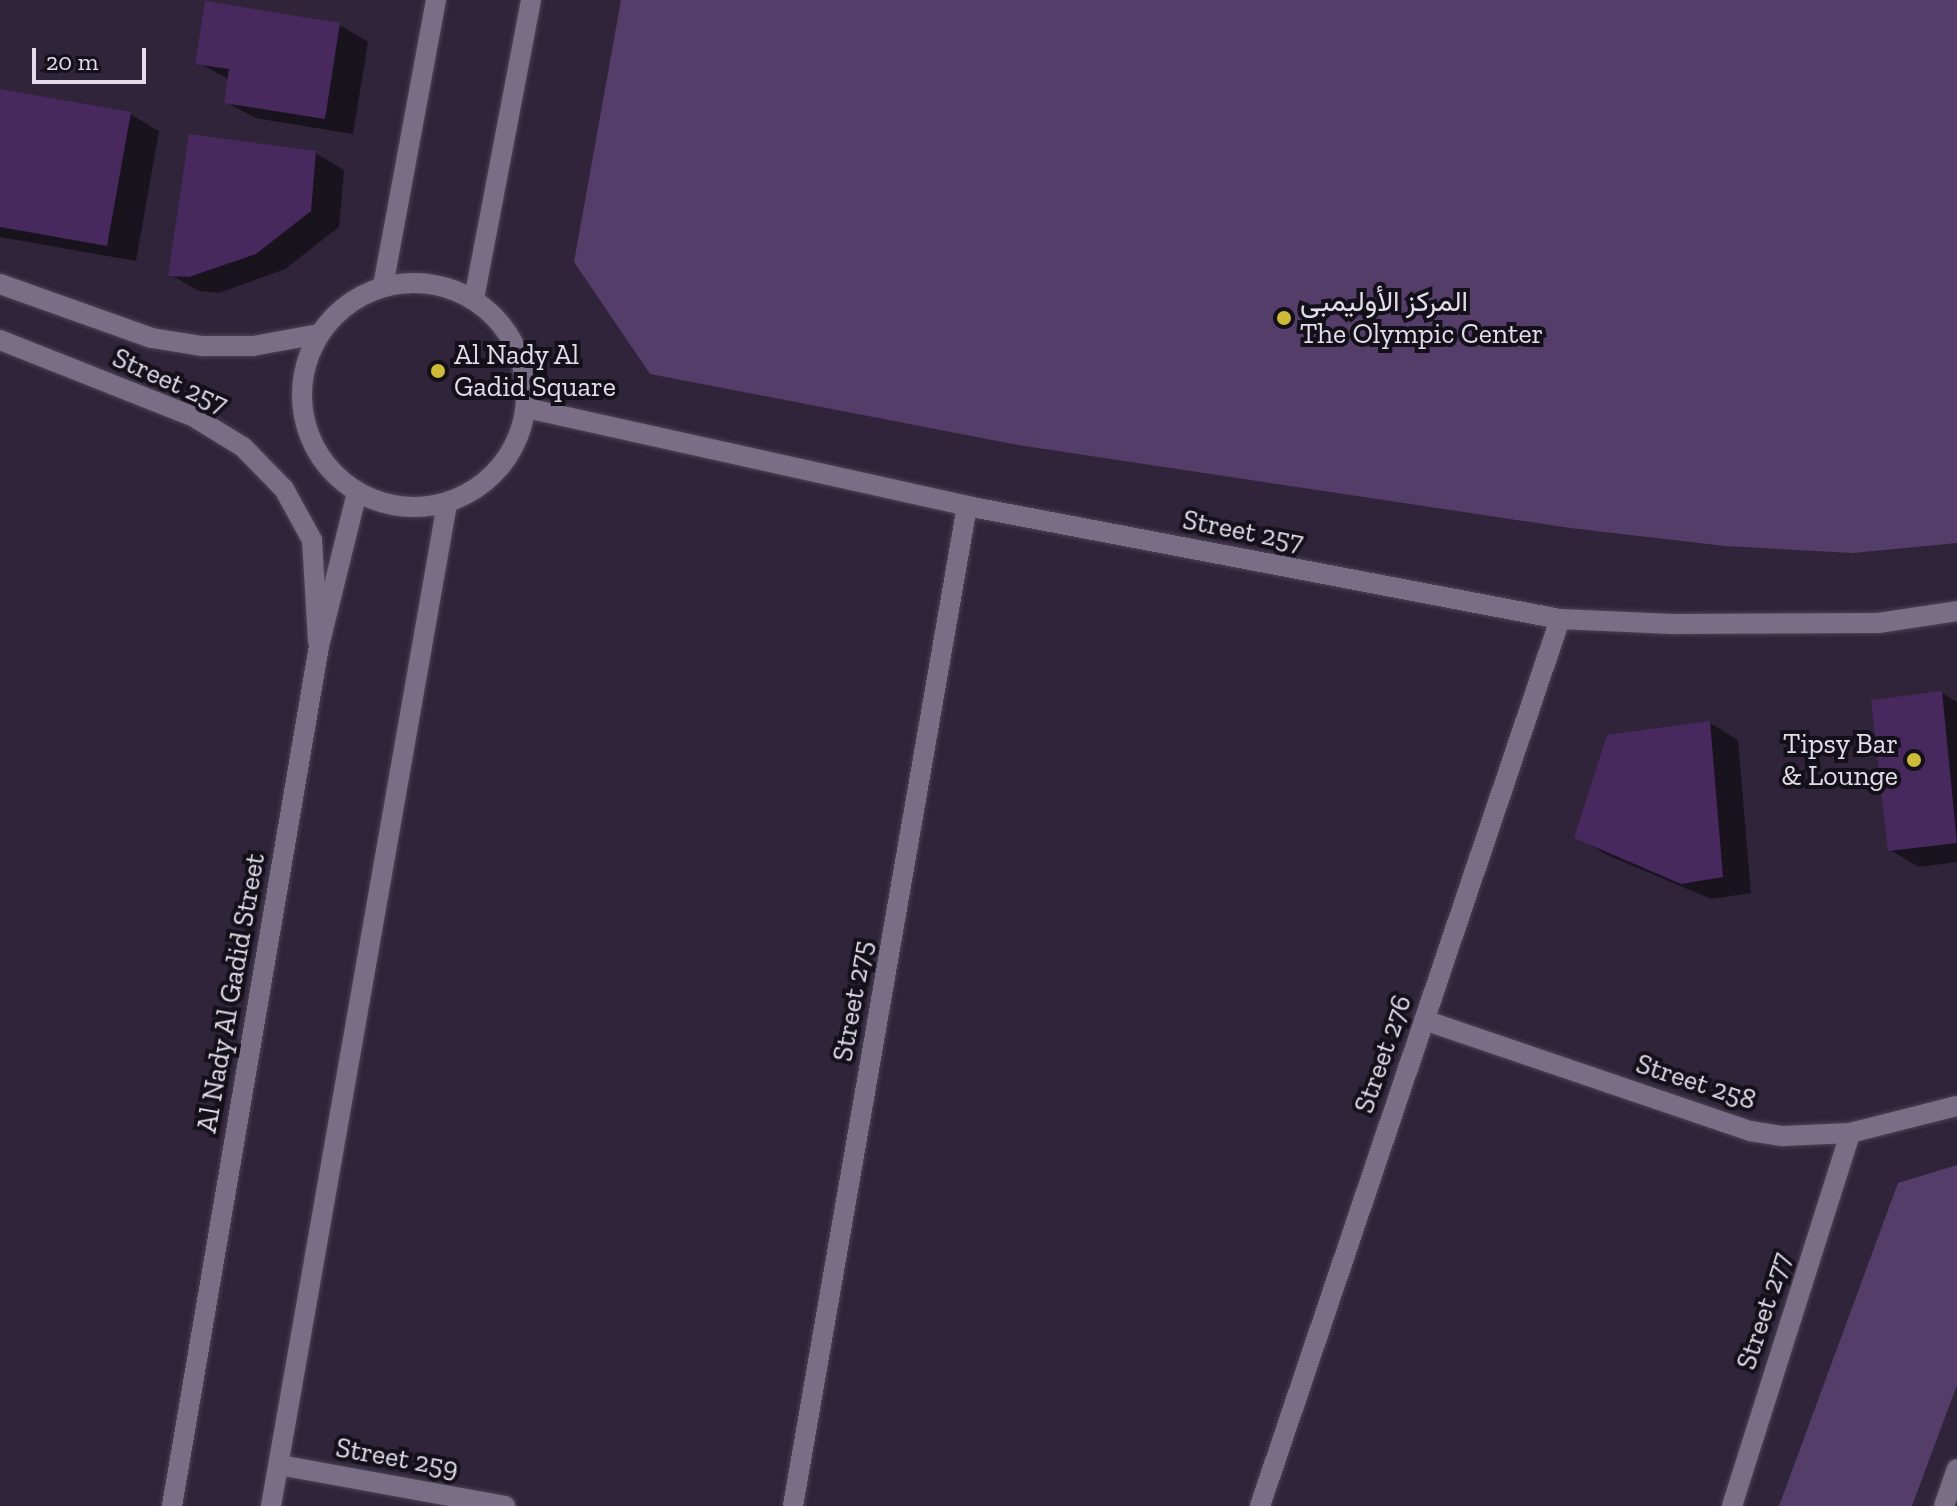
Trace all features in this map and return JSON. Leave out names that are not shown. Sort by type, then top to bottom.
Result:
[{"type":"street","points":[[383,286],[436,0]]},
{"type":"street","points":[[474,299],[531,0]]},
{"type":"street","points":[[414,281],[445,286],[474,299],[498,320],[515,346],[525,376],[526,408],[518,440],[501,467],[477,490],[447,504],[416,509],[357,493],[329,470],[309,439],[301,403],[304,368],[319,334],[346,304],[383,286],[414,281]]},
{"type":"street","name":"Street 257","points":[[0,284],[152,338],[202,346],[253,346],[319,334]]},
{"type":"street","name":"Street 257","points":[[0,340],[194,417],[243,447],[284,489],[312,540],[319,646]]},
{"type":"street","name":"Street 257","points":[[526,408],[967,506],[1560,619],[1672,624],[1878,623],[1957,611]]},
{"type":"street","name":"Al Nady Al Gadid Street","points":[[172,1506],[319,646],[357,493]]},
{"type":"street","points":[[271,1506],[447,504]]},
{"type":"street","name":"Street 275","points":[[793,1506],[967,506]]},
{"type":"street","name":"Street 276","points":[[1260,1506],[1560,619]]},
{"type":"street","name":"Street 258","points":[[1424,1020],[1750,1131],[1783,1136],[1850,1133],[1957,1106]]},
{"type":"street","name":"Street 277","points":[[1732,1506],[1850,1133]]},
{"type":"street","name":"Street 259","points":[[279,1465],[505,1506]]},
{"type":"street","points":[[1944,1506],[1957,1469]]},
{"type":"shaded area","name":"المركز الأوليمبى The Olympic Center","points":[[621,0],[1957,0],[1957,543],[1853,553],[1725,546],[1570,528],[1018,445],[650,374],[574,262]]},
{"type":"shaded area","points":[[1957,1165],[1957,1385],[1912,1506],[1779,1506],[1898,1183]]},
{"type":"building","points":[[205,1],[340,23],[325,119],[224,103],[229,69],[195,64]]},
{"type":"building","points":[[0,89],[131,112],[107,246],[0,227]]},
{"type":"building","points":[[189,134],[316,151],[311,211],[256,254],[189,277],[168,276]]},
{"type":"building","name":"Tipsy Bar & Lounge","points":[[1942,691],[1957,843],[1888,851],[1871,700]]},
{"type":"building","points":[[1710,721],[1723,877],[1681,884],[1574,838],[1607,735]]},
{"type":"place","name":"المركز الأوليمبى The Olympic Center","points":[[1284,318]]},
{"type":"place","name":"Al Nady Al Gadid Square","points":[[438,371]]},
{"type":"place","name":"Tipsy Bar & Lounge","points":[[1914,760]]}]
